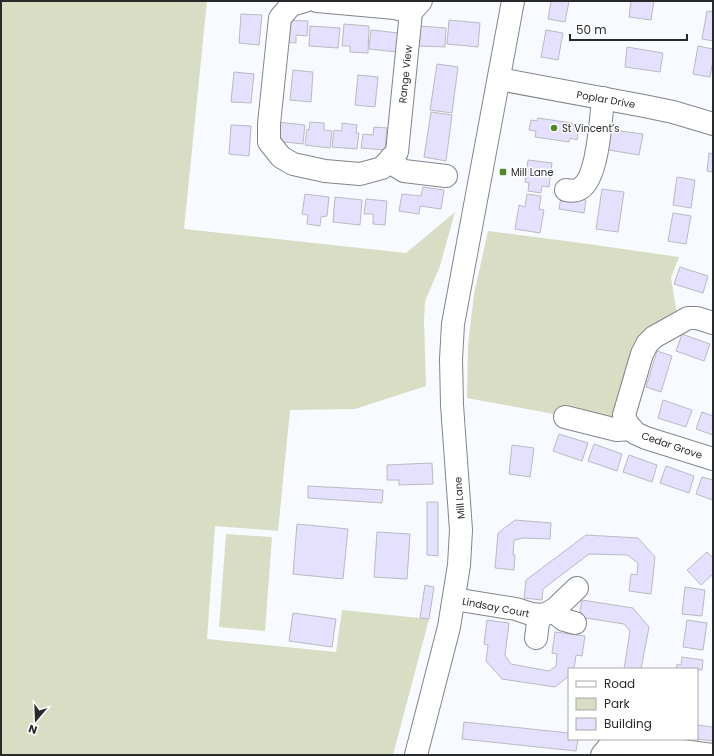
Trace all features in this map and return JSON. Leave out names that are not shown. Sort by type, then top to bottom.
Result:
[{"type":"street","points":[[305,1],[291,5],[280,18],[269,124],[269,142],[281,157],[294,164],[325,171],[360,174],[382,168],[394,155]]},
{"type":"street","points":[[317,1],[395,8],[416,7]]},
{"type":"street","name":"Mill Lane","points":[[416,755],[449,627],[459,566],[462,530],[452,405],[451,359],[453,324],[513,1]]},
{"type":"street","name":"Range View","points":[[394,155],[416,7]]},
{"type":"street","name":"Poplar Drive","points":[[499,79],[670,112],[713,124]]},
{"type":"street","points":[[566,190],[573,191],[581,188],[591,176],[596,153],[603,98]]},
{"type":"street","points":[[394,155],[396,166],[404,171],[446,176]]},
{"type":"street","name":"Cedar Grove","points":[[713,323],[697,318],[688,318],[654,337],[647,344],[642,354],[624,415],[627,423],[635,433],[646,438],[713,459]]},
{"type":"street","name":"Cedar Grove","points":[[565,417],[617,430],[632,429]]},
{"type":"street","points":[[536,638],[546,613],[577,588]]},
{"type":"street","name":"Lindsay Court","points":[[454,599],[546,613],[575,623]]},
{"type":"street","points":[[602,755],[613,742],[713,755]]},
{"type":"green space","points":[[1,1],[207,1],[184,229],[406,253],[455,212],[440,266],[425,301],[424,321],[426,386],[355,409],[290,410],[278,531],[215,526],[207,639],[336,652],[342,610],[429,619],[393,755],[1,755]]},
{"type":"green space","points":[[488,231],[679,257],[671,278],[677,314],[615,417],[610,420],[559,415],[467,398],[468,345],[474,294]]},
{"type":"green space","points":[[226,534],[272,537],[265,631],[219,627]]},
{"type":"building","points":[[551,1],[569,1],[565,22],[548,19]]},
{"type":"building","points":[[631,1],[654,1],[651,20],[629,17]]},
{"type":"building","points":[[707,11],[713,12],[713,41],[702,39]]},
{"type":"building","points":[[241,14],[262,15],[259,45],[239,43]]},
{"type":"building","points":[[284,20],[308,21],[307,36],[296,35],[296,43],[282,42]]},
{"type":"building","points":[[449,20],[480,23],[478,47],[447,44]]},
{"type":"building","points":[[344,24],[369,26],[368,53],[350,52],[350,46],[342,46]]},
{"type":"building","points":[[310,26],[340,28],[338,48],[309,46]]},
{"type":"building","points":[[419,26],[446,28],[445,47],[418,46]]},
{"type":"building","points":[[371,30],[399,33],[397,52],[369,49]]},
{"type":"building","points":[[546,30],[563,33],[558,60],[541,57]]},
{"type":"building","points":[[698,46],[713,49],[710,77],[693,74]]},
{"type":"building","points":[[627,47],[663,53],[660,72],[625,67]]},
{"type":"building","points":[[437,64],[458,67],[452,113],[430,110]]},
{"type":"building","points":[[293,70],[313,72],[311,102],[290,100]]},
{"type":"building","points":[[234,72],[254,74],[251,103],[231,102]]},
{"type":"building","points":[[358,75],[378,77],[375,107],[355,105]]},
{"type":"building","points":[[431,112],[452,115],[446,161],[424,157]]},
{"type":"building","name":"St Vincent’s","points":[[538,118],[572,123],[572,126],[579,127],[577,140],[570,138],[569,142],[535,137],[536,131],[529,130],[531,120],[537,121]]},
{"type":"building","points":[[277,122],[305,125],[303,144],[275,141]]},
{"type":"building","points":[[310,122],[324,123],[324,130],[332,131],[330,148],[305,145],[307,129],[309,130]]},
{"type":"building","points":[[342,123],[357,125],[356,133],[359,133],[357,149],[332,147],[334,130],[342,131]]},
{"type":"building","points":[[231,125],[251,126],[249,156],[229,154]]},
{"type":"building","points":[[374,127],[387,128],[385,150],[361,148],[363,134],[373,135]]},
{"type":"building","points":[[606,129],[643,134],[639,155],[603,149]]},
{"type":"building","points":[[709,153],[713,154],[713,172],[707,171]]},
{"type":"building","points":[[528,160],[552,163],[549,187],[542,186],[541,193],[528,191],[529,183],[525,182]]},
{"type":"building","points":[[677,177],[695,180],[691,208],[673,205]]},
{"type":"building","points":[[423,187],[444,190],[441,209],[420,206],[419,214],[399,211],[402,194],[421,196]]},
{"type":"building","points":[[602,189],[624,192],[618,232],[596,229]]},
{"type":"building","points":[[305,194],[329,197],[327,216],[321,217],[320,226],[307,224],[308,215],[302,214]]},
{"type":"building","points":[[527,194],[541,196],[539,209],[544,210],[540,233],[515,229],[519,205],[525,207]]},
{"type":"building","points":[[335,197],[362,200],[360,225],[333,222]]},
{"type":"building","points":[[561,197],[586,200],[584,213],[559,209]]},
{"type":"building","points":[[366,199],[387,201],[385,225],[373,224],[373,214],[364,214]]},
{"type":"building","points":[[673,213],[691,216],[686,244],[668,241]]},
{"type":"building","points":[[680,267],[708,276],[703,293],[674,284]]},
{"type":"building","points":[[682,334],[710,344],[704,361],[676,351]]},
{"type":"building","points":[[657,351],[672,356],[661,392],[646,387]]},
{"type":"building","points":[[663,400],[692,410],[686,427],[658,418]]},
{"type":"building","points":[[702,412],[713,416],[713,435],[696,429]]},
{"type":"building","points":[[559,434],[588,443],[582,461],[553,451]]},
{"type":"building","points":[[594,444],[622,454],[617,471],[588,461]]},
{"type":"building","points":[[512,445],[534,448],[530,477],[509,474]]},
{"type":"building","points":[[629,455],[657,465],[652,482],[623,472]]},
{"type":"building","points":[[432,463],[433,484],[399,485],[399,480],[387,480],[387,465]]},
{"type":"building","points":[[666,466],[694,476],[689,493],[660,483]]},
{"type":"building","points":[[702,477],[713,480],[713,500],[696,494]]},
{"type":"building","points":[[308,486],[383,490],[382,503],[308,498]]},
{"type":"building","points":[[427,502],[438,502],[438,556],[427,555]]},
{"type":"building","points":[[515,520],[551,523],[550,539],[524,538],[514,540],[514,570],[495,568],[498,533]]},
{"type":"building","points":[[297,524],[348,529],[343,579],[293,574]]},
{"type":"building","points":[[377,532],[410,534],[407,579],[374,577]]},
{"type":"building","points":[[586,535],[638,538],[655,557],[651,594],[629,591],[631,574],[637,575],[638,563],[627,555],[589,554],[543,589],[542,600],[524,598],[526,580]]},
{"type":"building","points":[[707,552],[713,558],[713,574],[701,585],[687,570]]},
{"type":"building","points":[[425,585],[434,587],[429,619],[420,618]]},
{"type":"building","points":[[685,587],[705,590],[702,616],[682,614]]},
{"type":"building","points":[[582,600],[633,608],[649,627],[641,668],[624,668],[630,631],[624,624],[579,617]]},
{"type":"building","points":[[293,613],[336,619],[332,647],[289,641]]},
{"type":"building","points":[[487,620],[509,623],[505,655],[511,664],[549,671],[556,666],[557,654],[552,653],[555,632],[585,636],[582,656],[576,655],[574,668],[568,668],[568,677],[555,687],[502,679],[486,661],[488,645],[484,644]]},
{"type":"building","points":[[687,620],[707,623],[703,650],[683,647]]},
{"type":"building","points":[[682,657],[703,660],[702,670],[698,670],[698,668],[676,668],[677,664],[681,665]]},
{"type":"building","points":[[464,722],[568,733],[568,740],[578,740],[576,751],[462,739]]},
{"type":"building","points":[[698,725],[713,727],[713,741],[698,739]]},
{"type":"place","name":"St Vincent’s","points":[[554,128]]},
{"type":"place","name":"Mill Lane","points":[[503,172]]}]
